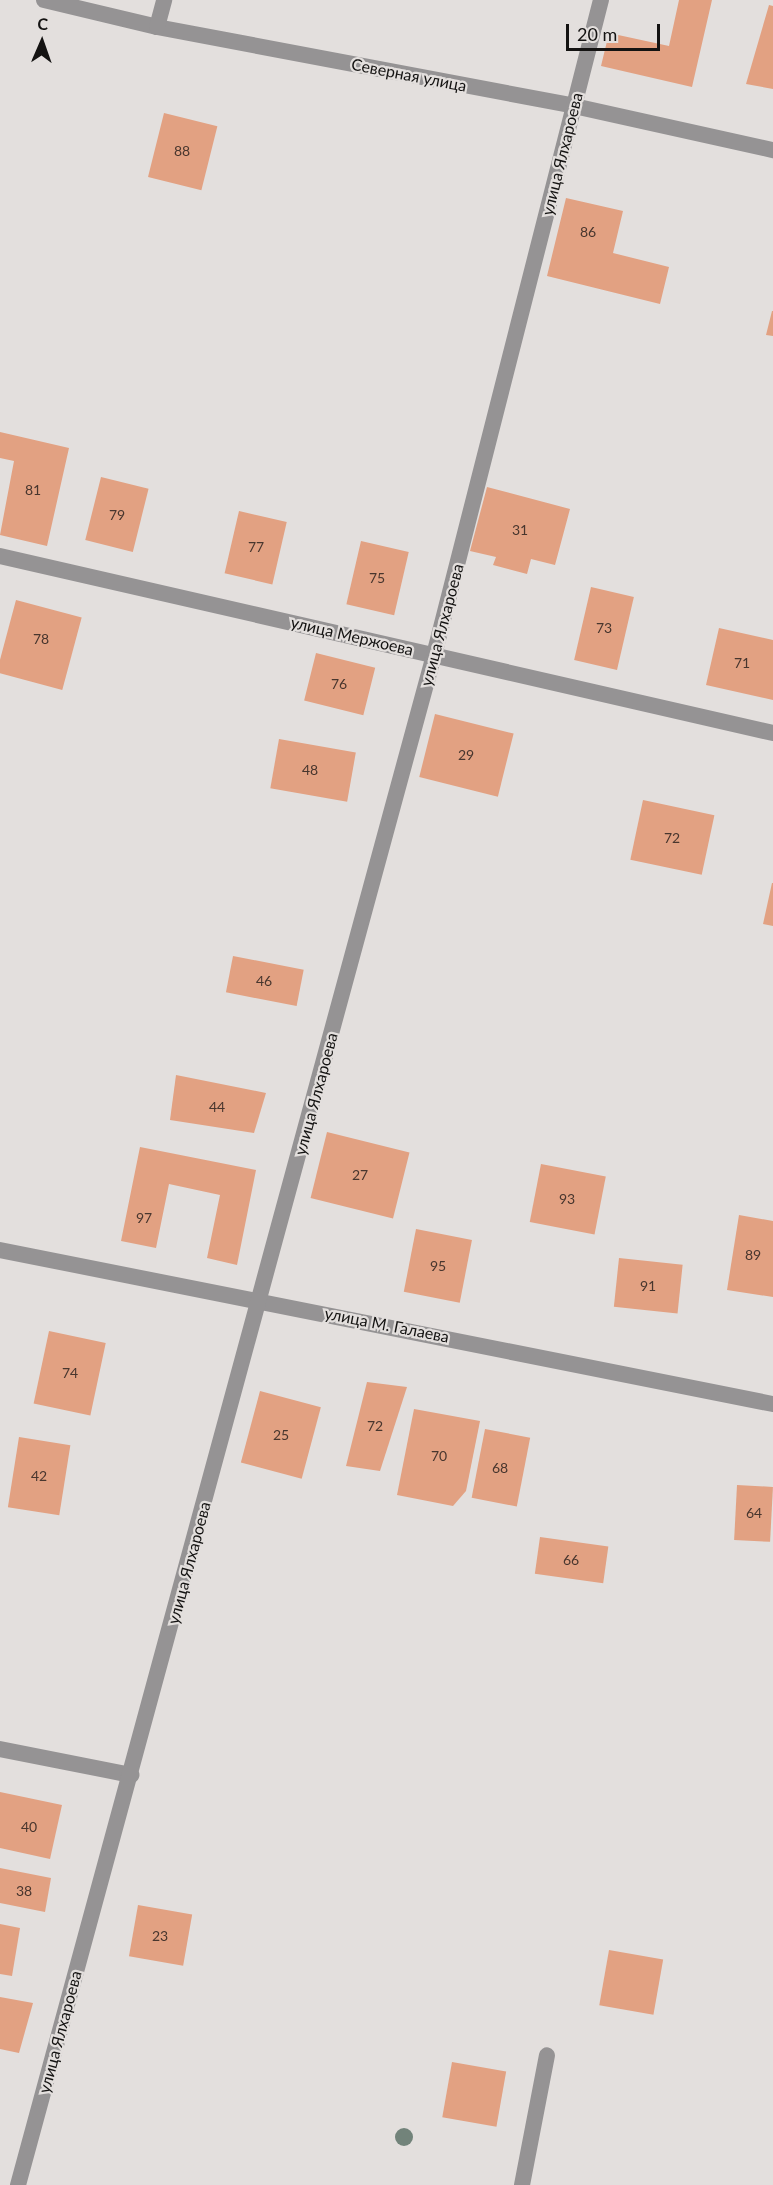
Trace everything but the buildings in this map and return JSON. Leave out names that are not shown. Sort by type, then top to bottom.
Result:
[{"type":"street","name":"Северная улица","points":[[44,0],[157,27],[574,106],[773,150]]},
{"type":"street","points":[[157,27],[164,0]]},
{"type":"street","name":"улица Ялхароева","points":[[18,2185],[434,655],[602,0]]},
{"type":"street","name":"улица Мержоева","points":[[0,556],[773,733]]},
{"type":"street","name":"улица М. Галаева","points":[[0,1250],[773,1404]]},
{"type":"street","points":[[0,1749],[131,1775]]},
{"type":"street","points":[[522,2185],[547,2055]]}]
